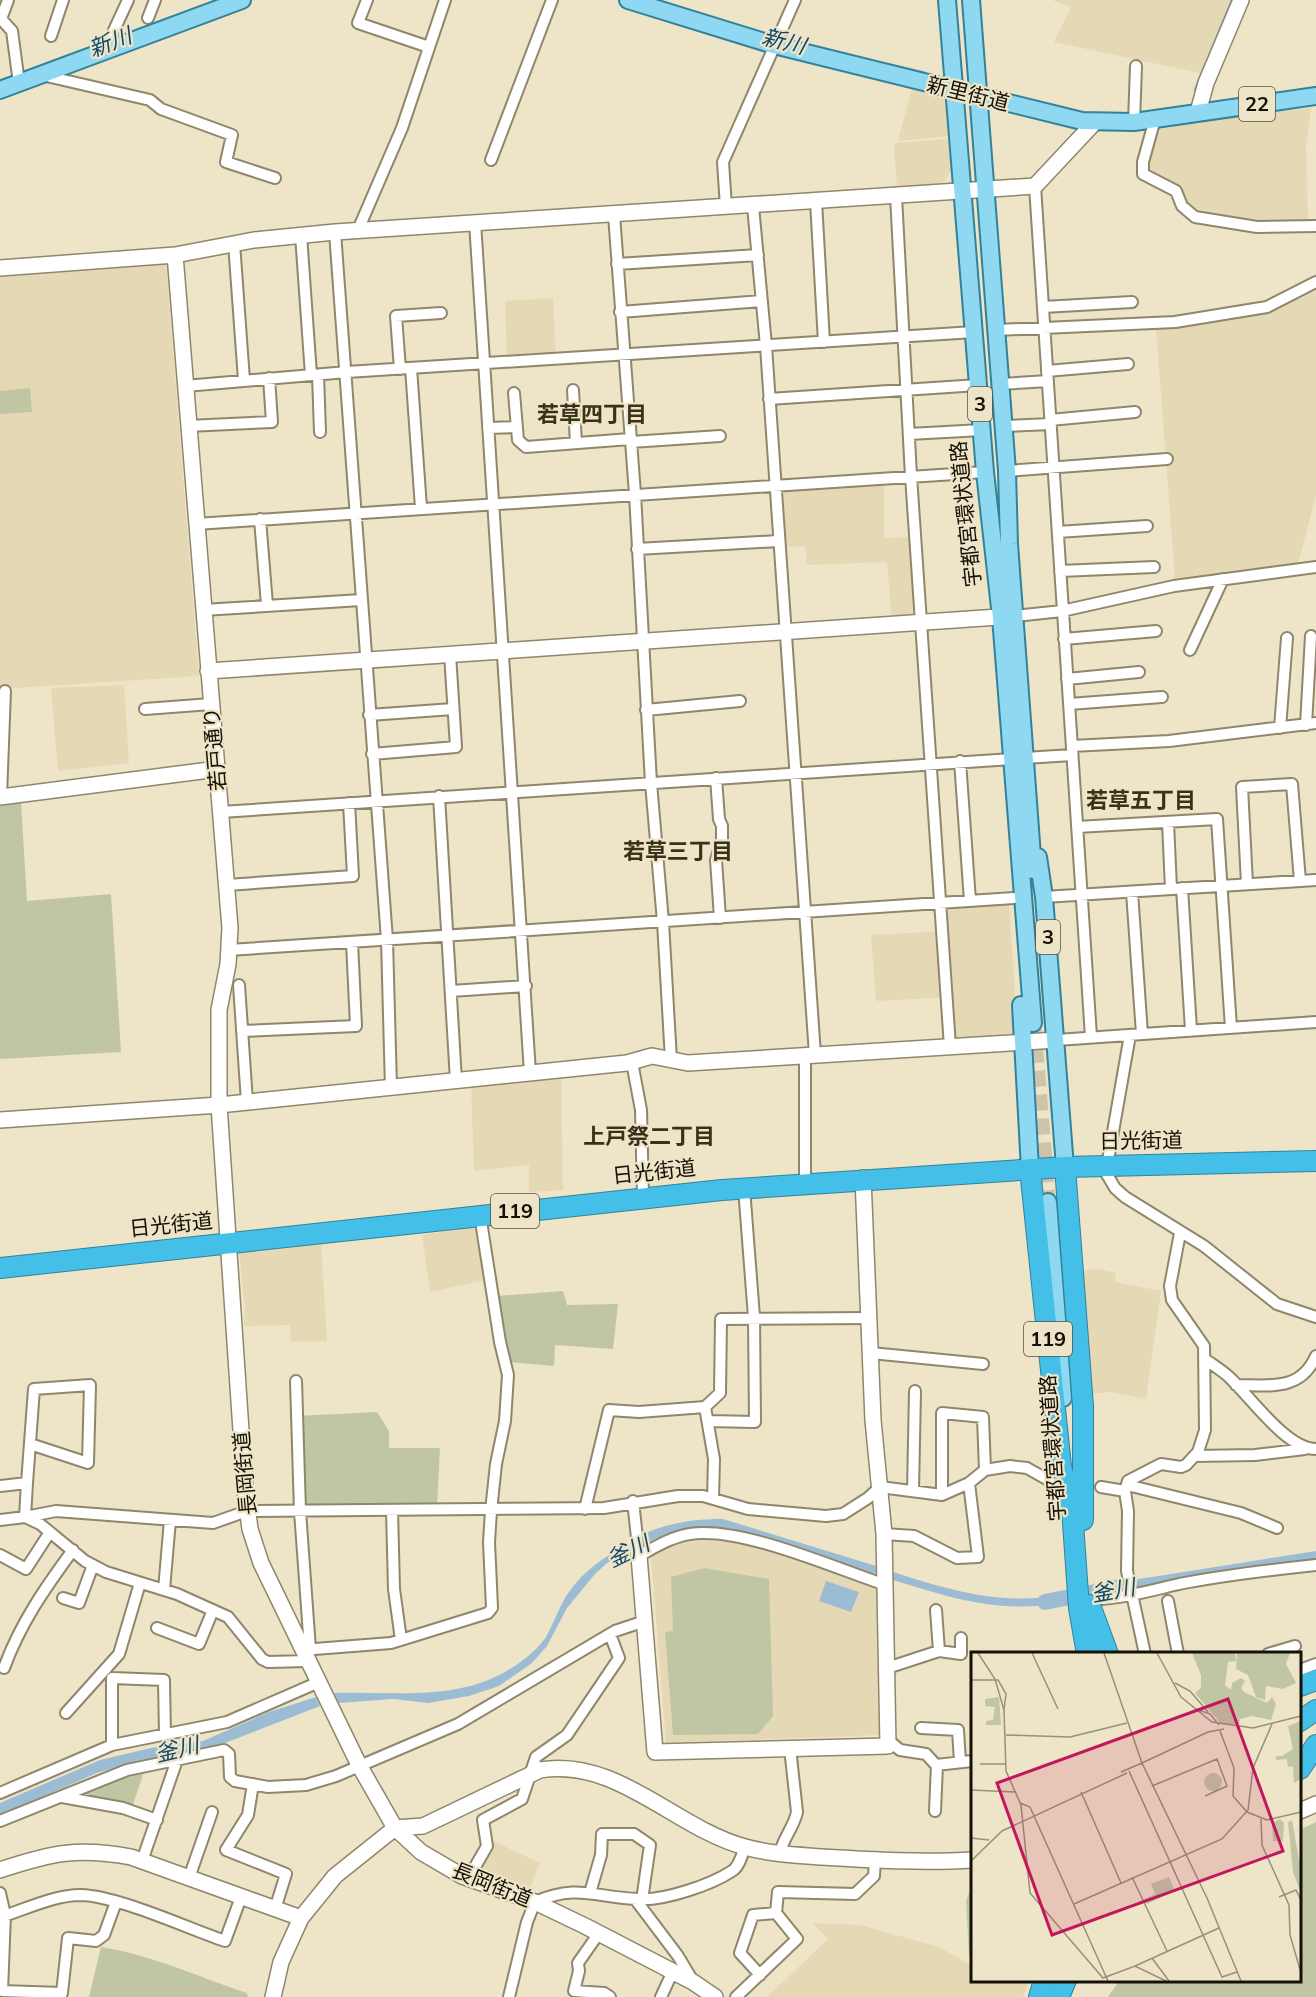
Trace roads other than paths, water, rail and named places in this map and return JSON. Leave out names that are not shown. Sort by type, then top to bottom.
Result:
[{"type":"highway","name":"日光街道","points":[[0,1268],[643,1197],[863,1178],[1065,1167],[1316,1161]]},
{"type":"highway","name":"119","points":[[1065,1167],[1085,1461],[1077,1506]]},
{"type":"highway","name":"119","points":[[1030,1169],[1061,1466],[1077,1506]]},
{"type":"highway","name":"宇都宮環状道路","points":[[1077,1506],[1081,1562],[1100,1652]]},
{"type":"highway","name":"119","points":[[1091,1604],[1108,1652]]},
{"type":"highway","name":"宇都宮環状道路","points":[[1088,1652],[1091,1604]]},
{"type":"highway","points":[[1301,1685],[1316,1680]]},
{"type":"highway","points":[[1301,1707],[1316,1698]]},
{"type":"highway","points":[[1301,1720],[1316,1710]]},
{"type":"highway","points":[[1301,1766],[1316,1746]]},
{"type":"highway","points":[[1039,1997],[1043,1982]]},
{"type":"highway","points":[[1050,1997],[1056,1982]]},
{"type":"highway","points":[[1059,1997],[1065,1982]]},
{"type":"highway","points":[[1072,1997],[1077,1982]]},
{"type":"main road","points":[[0,90],[19,79],[42,75],[106,47],[242,0]]},
{"type":"main road","name":"新里街道","points":[[628,0],[774,45],[979,97],[1094,123],[1134,122],[1316,96]]},
{"type":"main road","name":"宇都宮環状道路","points":[[948,0],[985,472],[1008,616]]},
{"type":"main road","name":"宇都宮環状道路","points":[[971,0],[1007,471],[1008,616],[1019,758],[1030,836],[1039,1023],[1020,857],[1019,758]]},
{"type":"main road","name":"3","points":[[1030,836],[1040,863],[1044,897],[1057,1040],[1065,1167]]},
{"type":"main road","name":"3","points":[[1020,857],[1014,898],[1030,1169]]},
{"type":"main road","name":"宇都宮環状道路","points":[[1053,1202],[1077,1506]]},
{"type":"street","points":[[8,0],[1,19],[12,31],[19,79]]},
{"type":"street","points":[[51,36],[63,0]]},
{"type":"street","points":[[106,47],[128,0]]},
{"type":"street","points":[[148,18],[155,0]]},
{"type":"street","points":[[367,0],[358,22],[429,47]]},
{"type":"street","points":[[358,230],[402,128],[445,0]]},
{"type":"street","points":[[491,160],[552,0]]},
{"type":"street","points":[[726,207],[723,162],[795,0]]},
{"type":"street","points":[[1198,112],[1206,83],[1241,0]]},
{"type":"street","points":[[1134,122],[1136,66]]},
{"type":"street","points":[[42,75],[150,100],[161,109],[231,135],[226,162],[275,178]]},
{"type":"street","points":[[1155,119],[1143,162],[1143,174],[1176,191],[1182,207],[1195,217],[1257,227],[1316,226]]},
{"type":"street","points":[[0,268],[175,255],[234,243],[358,230],[1035,186],[1094,123]]},
{"type":"street","points":[[1035,186],[1091,1037]]},
{"type":"street","points":[[896,196],[911,476],[950,1047]]},
{"type":"street","points":[[816,201],[824,342]]},
{"type":"street","points":[[753,206],[766,346],[804,912],[810,1056],[805,1183]]},
{"type":"street","points":[[614,215],[635,494],[646,710],[663,922],[671,1060]]},
{"type":"street","points":[[475,222],[501,650],[523,932],[530,1073]]},
{"type":"street","points":[[335,232],[387,940],[391,1088]]},
{"type":"street","points":[[301,235],[320,432]]},
{"type":"street","points":[[234,243],[244,380]]},
{"type":"street","name":"若戸通り","points":[[175,255],[227,885],[229,950],[219,1010],[219,1105],[227,1243]]},
{"type":"street","points":[[617,264],[758,255]]},
{"type":"street","points":[[997,330],[1175,322],[1267,307],[1316,282]]},
{"type":"street","points":[[620,312],[762,301]]},
{"type":"street","points":[[1043,307],[1132,302]]},
{"type":"street","points":[[421,508],[406,369],[396,316],[441,313]]},
{"type":"street","points":[[185,386],[346,372],[974,332]]},
{"type":"street","points":[[1001,384],[1128,364]]},
{"type":"street","points":[[188,426],[272,422],[269,378]]},
{"type":"street","points":[[769,399],[978,385]]},
{"type":"street","points":[[573,390],[576,443]]},
{"type":"street","points":[[514,393],[518,440],[526,447],[720,436]]},
{"type":"street","points":[[1004,426],[1135,412]]},
{"type":"street","points":[[488,428],[517,427]]},
{"type":"street","points":[[909,434],[982,430]]},
{"type":"street","points":[[1007,471],[1167,459]]},
{"type":"street","points":[[196,524],[985,472]]},
{"type":"street","points":[[260,519],[267,605]]},
{"type":"street","points":[[1058,532],[1147,526]]},
{"type":"street","points":[[637,549],[778,541]]},
{"type":"street","points":[[1060,571],[1154,567]]},
{"type":"street","points":[[208,671],[1062,611],[1174,586],[1316,567]]},
{"type":"street","points":[[1190,650],[1223,579]]},
{"type":"street","points":[[203,610],[362,600]]},
{"type":"street","points":[[1064,639],[1156,631]]},
{"type":"street","points":[[221,812],[1019,758],[1072,750],[1311,724],[1311,636]]},
{"type":"street","points":[[1280,728],[1287,638]]},
{"type":"street","points":[[372,754],[456,747],[450,654]]},
{"type":"street","points":[[1067,679],[1139,672]]},
{"type":"street","points":[[5,691],[1,796],[217,769]]},
{"type":"street","points":[[1069,704],[1162,697]]},
{"type":"street","points":[[646,710],[740,701]]},
{"type":"street","points":[[145,709],[211,704]]},
{"type":"street","points":[[369,715],[453,709]]},
{"type":"street","points":[[960,761],[970,901]]},
{"type":"street","points":[[716,778],[719,819],[722,826],[722,840],[716,860],[720,918]]},
{"type":"street","points":[[1247,884],[1242,788],[1292,784],[1300,881]]},
{"type":"street","points":[[439,796],[456,1081]]},
{"type":"street","points":[[227,885],[353,876],[348,803]]},
{"type":"street","points":[[1077,827],[1217,819],[1231,1028]]},
{"type":"street","points":[[1168,822],[1191,1030]]},
{"type":"street","points":[[1044,897],[1316,880]]},
{"type":"street","points":[[1132,892],[1142,1034]]},
{"type":"street","points":[[229,950],[1014,898]]},
{"type":"street","points":[[242,1031],[356,1026],[351,942]]},
{"type":"street","points":[[239,986],[247,1102]]},
{"type":"street","points":[[451,991],[526,986]]},
{"type":"street","points":[[219,1010],[240,1009]]},
{"type":"street","points":[[0,1120],[219,1105],[632,1062],[652,1056],[688,1063],[1316,1022]]},
{"type":"street","points":[[1130,1035],[1104,1166],[1115,1188],[1180,1233],[1204,1246],[1277,1304],[1316,1317]]},
{"type":"street","points":[[632,1062],[641,1110],[643,1197]]},
{"type":"street","points":[[633,1501],[655,1752],[888,1746],[884,1534],[870,1353],[863,1178]]},
{"type":"street","points":[[709,1421],[755,1422],[754,1317],[744,1188]]},
{"type":"street","points":[[25,1517],[50,1532],[93,1566],[164,1590],[228,1617],[262,1659],[268,1662],[307,1653],[401,1640],[488,1613],[492,1608],[491,1511],[496,1464],[505,1421],[508,1375],[500,1342],[480,1215]]},
{"type":"street","points":[[1146,1652],[1138,1629],[1127,1571],[1126,1488],[1128,1481],[1161,1464],[1181,1467],[1194,1456],[1204,1430],[1204,1346],[1172,1300],[1170,1286],[1180,1233]]},
{"type":"street","name":"長岡街道","points":[[227,1243],[247,1511],[261,1563],[307,1653],[359,1765],[395,1828],[421,1852],[468,1879],[535,1902],[673,1971],[716,1997]]},
{"type":"street","points":[[585,1509],[609,1410],[639,1412],[705,1407],[720,1393],[721,1319],[869,1318]]},
{"type":"street","points":[[870,1353],[983,1364]]},
{"type":"street","points":[[1236,1385],[1290,1384],[1300,1377],[1316,1356]]},
{"type":"street","points":[[1205,1359],[1236,1385],[1276,1426],[1311,1449]]},
{"type":"street","points":[[296,1381],[307,1653]]},
{"type":"street","points":[[25,1517],[27,1483],[34,1389],[90,1385],[88,1463],[30,1444]]},
{"type":"street","points":[[913,1491],[915,1391]]},
{"type":"street","points":[[705,1407],[714,1459],[713,1498]]},
{"type":"street","points":[[942,1495],[942,1413],[984,1417],[985,1470]]},
{"type":"street","points":[[1194,1456],[1255,1455],[1311,1449]]},
{"type":"street","points":[[880,1486],[942,1495],[969,1483],[985,1470],[1010,1466],[1027,1468],[1050,1481]]},
{"type":"street","points":[[0,1486],[27,1483]]},
{"type":"street","points":[[884,1534],[914,1536],[957,1558],[978,1557],[969,1483]]},
{"type":"street","points":[[0,1520],[56,1511],[213,1523],[247,1511],[585,1509],[678,1496],[713,1498],[748,1509],[826,1516],[843,1514],[868,1498],[880,1486]]},
{"type":"street","points":[[1101,1487],[1126,1488],[1241,1513],[1277,1528]]},
{"type":"street","points":[[392,1510],[394,1589],[401,1640]]},
{"type":"street","points":[[164,1590],[170,1520]]},
{"type":"street","points":[[0,1555],[26,1569],[50,1532]]},
{"type":"street","points":[[639,1556],[667,1540],[689,1534],[730,1534],[886,1586]]},
{"type":"street","points":[[4,1668],[15,1640],[36,1600],[73,1550]]},
{"type":"street","points":[[1091,1604],[1236,1574],[1316,1565]]},
{"type":"street","points":[[63,1598],[79,1603],[93,1566]]},
{"type":"street","points":[[66,1713],[119,1654],[140,1583]]},
{"type":"street","points":[[1168,1601],[1178,1652]]},
{"type":"street","points":[[157,1628],[200,1644],[213,1610]]},
{"type":"street","points":[[936,1610],[939,1651]]},
{"type":"street","points":[[0,1821],[127,1770],[224,1750],[229,1754],[230,1777],[235,1781],[268,1787],[306,1785],[336,1776],[458,1724],[610,1634],[645,1621]]},
{"type":"street","points":[[468,1879],[487,1846],[483,1820],[522,1799],[536,1757],[567,1734],[619,1658],[610,1634]]},
{"type":"street","points":[[887,1668],[939,1651],[961,1654],[961,1638]]},
{"type":"street","points":[[1273,1652],[1295,1646]]},
{"type":"street","points":[[1301,1669],[1316,1664]]},
{"type":"street","points":[[112,1746],[112,1678],[164,1680],[165,1735]]},
{"type":"street","points":[[0,1793],[112,1746],[227,1722],[320,1685]]},
{"type":"street","points":[[921,1728],[958,1730],[960,1762]]},
{"type":"street","points":[[888,1740],[900,1750],[926,1754],[937,1765],[935,1811]]},
{"type":"street","points":[[780,1853],[782,1843],[795,1821],[797,1812],[790,1748]]},
{"type":"street","points":[[142,1861],[177,1760]]},
{"type":"street","points":[[937,1765],[971,1761]]},
{"type":"street","points":[[273,1997],[281,1962],[301,1918],[335,1876],[395,1828],[423,1826],[530,1773],[557,1767],[609,1778],[710,1834],[745,1847],[780,1853],[875,1860],[971,1860]]},
{"type":"street","points":[[253,1784],[248,1815],[226,1850],[286,1874],[275,1909]]},
{"type":"street","points":[[62,1797],[123,1808],[157,1820]]},
{"type":"street","points":[[1301,1810],[1316,1804]]},
{"type":"street","points":[[189,1878],[212,1812]]},
{"type":"street","points":[[591,1893],[601,1855],[602,1834],[634,1834],[650,1845],[638,1899],[678,1956],[693,1982]]},
{"type":"street","points":[[508,1997],[535,1902],[561,1891],[638,1899],[692,1888],[733,1871],[745,1847]]},
{"type":"street","points":[[0,1870],[61,1852],[107,1852],[142,1861],[301,1918]]},
{"type":"street","points":[[736,1997],[797,1939],[776,1912],[778,1892],[855,1894],[874,1876],[875,1860]]},
{"type":"street","points":[[0,1893],[3,1916],[2,1994],[62,1993],[68,1938],[96,1941],[104,1935],[116,1902]]},
{"type":"street","points":[[3,1916],[71,1896],[104,1898],[225,1941],[241,1897]]},
{"type":"street","points":[[760,1975],[740,1953],[753,1915],[776,1912]]},
{"type":"street","points":[[599,1933],[578,1963],[579,1971],[573,1991],[604,1993],[610,1997]]},
{"type":"street","points":[[661,1997],[673,1971]]},
{"type":"water","points":[[723,1519],[876,1566],[876,1574],[732,1529],[697,1528],[675,1532],[642,1546],[641,1535],[661,1527],[691,1521]]},
{"type":"water","points":[[628,1544],[629,1553],[607,1563],[567,1608],[547,1646],[532,1663],[499,1686],[469,1696],[428,1703],[393,1699],[339,1703],[334,1693],[432,1692],[456,1689],[502,1674],[541,1644],[564,1600],[577,1582],[600,1561]]},
{"type":"water","points":[[1316,1551],[1316,1559],[1235,1569],[1135,1589],[1133,1580]]},
{"type":"water","points":[[890,1571],[976,1594],[1020,1599],[1065,1594],[1066,1602],[1019,1607],[976,1602],[890,1579]]},
{"type":"water","points":[[826,1581],[859,1592],[851,1612],[819,1601]]},
{"type":"water","points":[[1125,1581],[1127,1590],[1101,1596],[1099,1585]]},
{"type":"water","points":[[316,1697],[320,1706],[207,1750],[127,1764],[97,1773],[0,1815],[0,1803],[100,1760],[151,1748],[203,1741],[269,1712]]},
{"type":"waterway","name":"新川","points":[[1195,90],[1232,0]]},
{"type":"waterway","name":"新川","points":[[886,64],[925,73]]},
{"type":"waterway","name":"釜川","points":[[1045,1602],[1120,1587]]},
{"type":"tunnel","points":[[1033,1023],[1048,1202]]},
{"type":"district","name":"若草四丁目","points":[[592,414]]},
{"type":"district","name":"若草五丁目","points":[[1141,800]]},
{"type":"district","name":"若草三丁目","points":[[678,851]]},
{"type":"district","name":"上戸祭二丁目","points":[[649,1136]]}]
